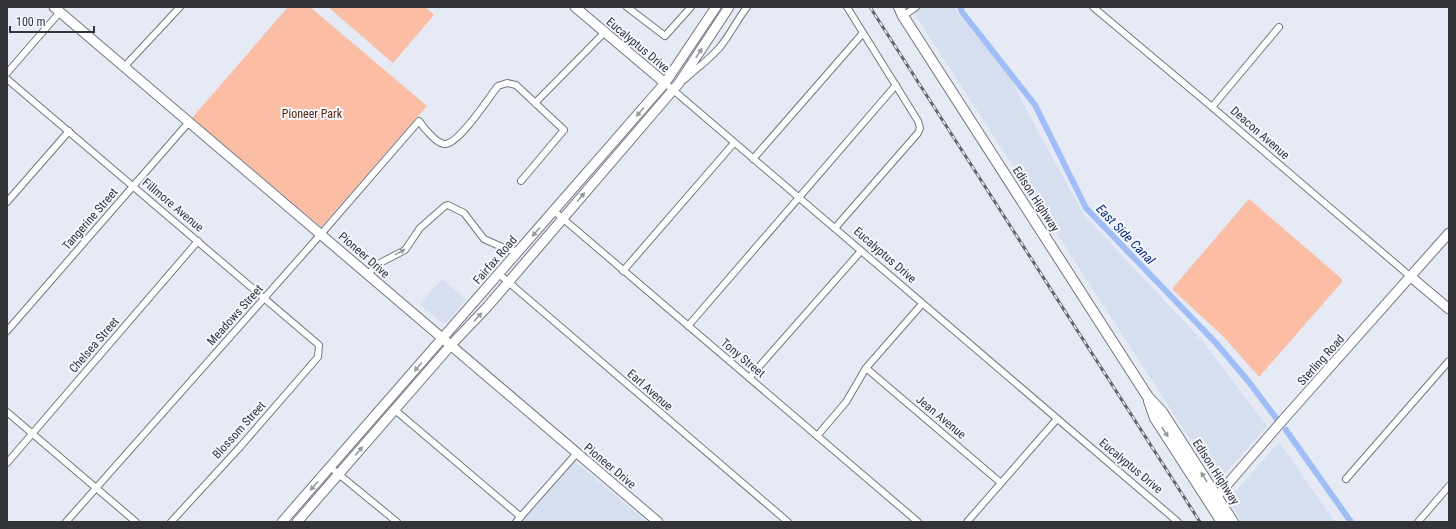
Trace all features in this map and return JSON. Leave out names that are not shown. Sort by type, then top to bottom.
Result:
[{"type":"main road","name":"Eucalyptus Drive","points":[[576,7],[665,83]]},
{"type":"main road","name":"Fairfax Road","points":[[282,522],[665,83],[716,7]]},
{"type":"main road","name":"Fairfax Road","points":[[297,522],[508,283],[676,86],[729,7]]},
{"type":"main road","name":"Edison Highway","points":[[895,7],[901,11],[1148,397],[1162,412],[1214,500],[1233,522]]},
{"type":"main road","name":"Pioneer Drive","points":[[57,10],[658,522]]},
{"type":"main road","name":"Sterling Road","points":[[1214,500],[1449,233]]},
{"type":"main road","points":[[1411,277],[1449,309]]},
{"type":"main road","name":"Edison Highway","points":[[1214,500],[1222,522]]},
{"type":"street","points":[[124,66],[180,7]]},
{"type":"street","points":[[627,7],[635,10],[665,36],[691,7]]},
{"type":"street","points":[[676,86],[711,57],[722,45],[747,7]]},
{"type":"street","points":[[835,228],[918,133],[920,128],[918,121],[847,7]]},
{"type":"street","points":[[901,11],[916,7]]},
{"type":"street","name":"Deacon Avenue","points":[[1093,7],[1411,277]]},
{"type":"street","points":[[7,73],[57,10]]},
{"type":"street","points":[[1212,107],[1278,27]]},
{"type":"street","points":[[521,181],[564,130],[535,103],[605,32]]},
{"type":"street","points":[[753,159],[863,33]]},
{"type":"street","name":"Fillmore Avenue","points":[[7,79],[319,345],[319,351]]},
{"type":"street","name":"Meadows Street","points":[[66,522],[95,487],[321,234],[419,121],[430,134],[443,144],[452,142],[460,135],[498,86],[507,83],[516,85],[535,103]]},
{"type":"street","name":"Eucalyptus Drive","points":[[665,83],[676,86],[734,143],[1178,522]]},
{"type":"street","points":[[688,326],[896,85]]},
{"type":"street","name":"Tangerine Street","points":[[7,330],[189,122]]},
{"type":"street","points":[[7,202],[69,131]]},
{"type":"street","points":[[623,270],[734,143]]},
{"type":"street","points":[[368,274],[378,264],[405,250],[420,228],[448,205],[464,213],[484,239],[504,248],[519,252]]},
{"type":"street","name":"Tony Street","points":[[554,211],[918,522]]},
{"type":"street","name":"Chelsea Street","points":[[7,463],[198,241]]},
{"type":"street","points":[[749,378],[861,251]]},
{"type":"street","name":"Earl Avenue","points":[[499,274],[788,522]]},
{"type":"street","points":[[817,436],[846,402],[866,368],[922,304]]},
{"type":"street","name":"Blossom Street","points":[[171,522],[240,447],[318,357],[319,351]]},
{"type":"street","points":[[1346,479],[1449,361]]},
{"type":"street","name":"Jean Avenue","points":[[866,368],[1001,483]]},
{"type":"street","points":[[395,410],[521,517]]},
{"type":"street","points":[[7,412],[136,522]]},
{"type":"street","points":[[967,522],[1057,419]]},
{"type":"street","points":[[516,522],[577,453]]},
{"type":"street","points":[[330,467],[397,522]]},
{"type":"street","points":[[1418,522],[1449,486]]},
{"type":"shaded area","points":[[910,7],[953,7],[1010,77],[1084,215],[1204,343],[1267,426],[1222,477],[1214,476]]},
{"type":"shaded area","points":[[442,279],[466,300],[445,323],[441,322],[420,304]]},
{"type":"shaded area","points":[[1279,442],[1335,522],[1242,522],[1228,500]]},
{"type":"shaded area","points":[[572,459],[647,522],[517,522]]},
{"type":"green space","name":"Pioneer Park","points":[[288,7],[310,7],[427,106],[321,227],[192,118]]},
{"type":"green space","points":[[328,7],[425,7],[434,15],[393,63]]},
{"type":"green space","points":[[1249,199],[1342,279],[1342,282],[1259,377],[1224,337],[1172,289]]},
{"type":"waterway","name":"East Side Canal","points":[[960,7],[962,12],[1035,105],[1086,208],[1216,343],[1249,382],[1276,418]]},
{"type":"waterway","name":"East Side Canal","points":[[1286,430],[1351,522]]},
{"type":"railway","points":[[870,7],[1200,522]]}]
